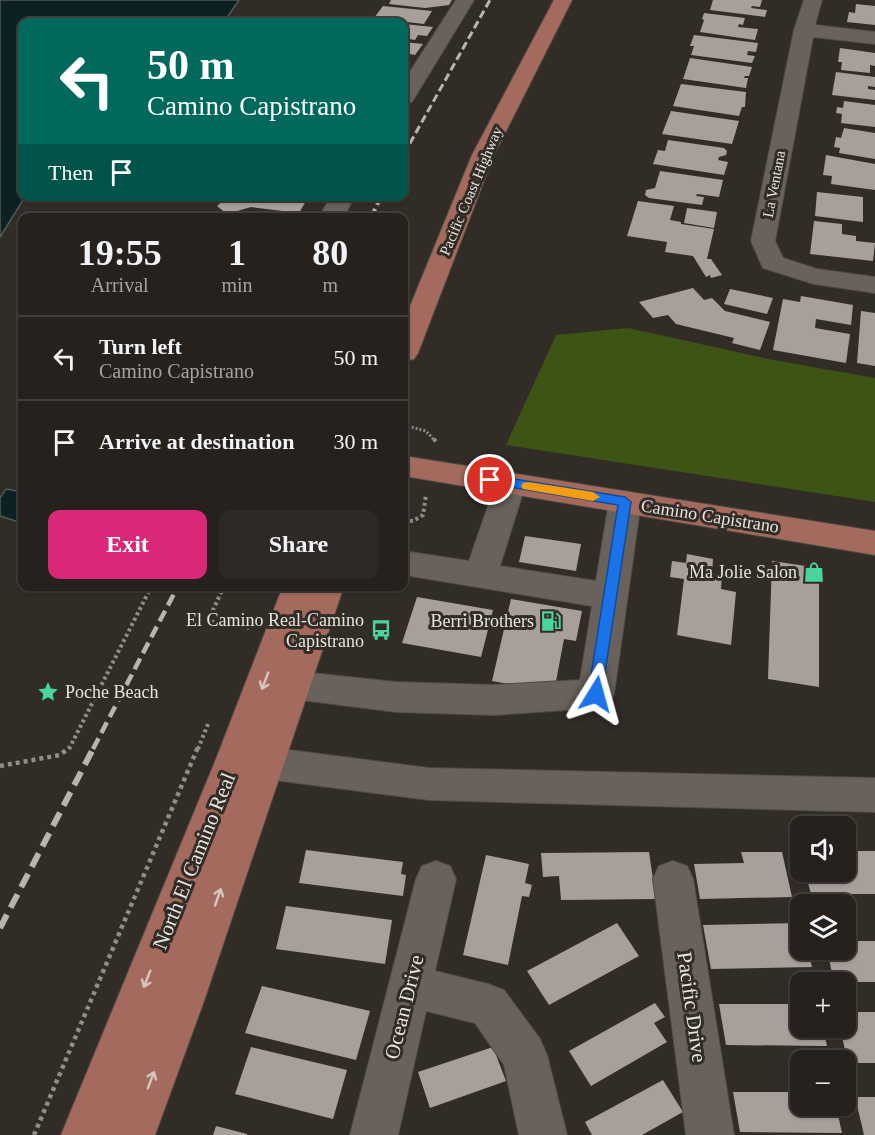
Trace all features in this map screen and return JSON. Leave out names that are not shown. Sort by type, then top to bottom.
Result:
[{"type":"main road","name":"Pacific Coast Highway","points":[[408,343],[483,155],[563,0]]},
{"type":"main road","name":"Camino Capistrano","points":[[408,467],[875,543]]},
{"type":"main road","name":"North El Camino Real","points":[[85,1135],[231,770],[298,591]]},
{"type":"main road","name":"North El Camino Real","points":[[130,1135],[182,1002],[325,591]]},
{"type":"street","points":[[408,91],[465,0]]},
{"type":"street","name":"La Ventana","points":[[813,0],[804,30],[763,241],[772,263],[814,276],[875,285]]},
{"type":"street","points":[[804,30],[875,38]]},
{"type":"street","points":[[481,575],[511,483]]},
{"type":"street","points":[[293,685],[396,697],[494,700],[596,694],[625,502]]},
{"type":"street","points":[[408,564],[610,596]]},
{"type":"street","points":[[266,763],[429,784],[875,795]]},
{"type":"street","name":"Ocean Drive","points":[[374,1135],[436,879]]},
{"type":"street","name":"Pacific Drive","points":[[673,879],[710,1135]]},
{"type":"street","points":[[409,986],[488,1005],[524,1055],[543,1135]]},
{"type":"path","points":[[408,426],[426,431],[441,448]]},
{"type":"path","points":[[408,520],[413,521],[423,514],[426,494]]},
{"type":"path","points":[[0,766],[60,755],[68,751],[149,591]]},
{"type":"path","points":[[222,591],[208,621],[249,628]]},
{"type":"path","points":[[244,639],[253,618]]},
{"type":"path","points":[[34,1135],[212,715]]},
{"type":"green space","points":[[628,328],[768,359],[875,378],[875,502],[506,445],[556,335]]},
{"type":"shaded area","points":[[0,0],[239,0],[227,18],[18,18],[18,201],[22,201],[0,237]]},
{"type":"shaded area","points":[[6,489],[18,491],[18,522],[0,516],[0,498]]},
{"type":"building","points":[[391,0],[452,0],[449,5],[425,8],[389,4]]},
{"type":"building","points":[[713,0],[762,0],[760,7],[752,6],[751,8],[767,10],[765,17],[710,10]]},
{"type":"building","points":[[856,4],[875,6],[875,25],[847,22],[849,12],[855,13]]},
{"type":"building","points":[[383,6],[432,11],[424,24],[408,22],[408,18],[374,18]]},
{"type":"building","points":[[704,13],[745,18],[743,25],[739,24],[738,27],[758,29],[755,40],[700,32]]},
{"type":"building","points":[[408,24],[433,27],[427,36],[418,35],[415,40],[408,39]]},
{"type":"building","points":[[694,35],[758,43],[756,52],[748,51],[747,55],[755,56],[752,63],[691,55],[694,46],[690,46]]},
{"type":"building","points":[[408,42],[423,44],[415,55],[408,54]]},
{"type":"building","points":[[840,48],[875,53],[875,66],[870,65],[870,73],[841,70],[842,62],[838,62]]},
{"type":"building","points":[[690,58],[752,67],[749,76],[744,78],[748,78],[746,88],[683,79]]},
{"type":"building","points":[[836,72],[875,77],[875,87],[868,86],[868,89],[875,90],[875,100],[832,95]]},
{"type":"building","points":[[681,84],[746,92],[745,107],[742,107],[739,116],[673,106]]},
{"type":"building","points":[[844,101],[875,105],[875,127],[841,123],[842,114],[836,113],[837,107],[843,108]]},
{"type":"building","points":[[671,111],[739,121],[732,144],[662,134]]},
{"type":"building","points":[[844,128],[875,133],[875,159],[839,153],[840,148],[834,147],[836,137],[841,138]]},
{"type":"building","points":[[668,140],[724,148],[727,151],[726,155],[719,157],[718,160],[728,162],[724,175],[653,164],[658,150],[665,151]]},
{"type":"building","points":[[826,155],[875,164],[875,190],[831,184],[832,176],[823,175]]},
{"type":"building","points":[[660,171],[723,180],[719,197],[697,194],[696,196],[704,197],[702,205],[649,198],[645,195],[646,190],[655,188]]},
{"type":"building","points":[[817,192],[863,197],[863,222],[815,216]]},
{"type":"building","points":[[222,201],[306,201],[299,213],[251,207],[226,213],[217,206]]},
{"type":"building","points":[[638,201],[674,206],[670,220],[714,229],[707,259],[711,259],[722,275],[706,277],[693,256],[665,252],[667,242],[627,236]]},
{"type":"building","points":[[687,208],[717,212],[714,228],[684,223]]},
{"type":"building","points":[[814,221],[842,224],[842,234],[856,236],[856,241],[875,243],[873,261],[810,254]]},
{"type":"building","points":[[693,288],[704,300],[712,298],[725,311],[770,322],[760,350],[732,343],[734,338],[676,324],[668,315],[653,318],[639,302]]},
{"type":"building","points":[[730,289],[773,298],[767,314],[724,304]]},
{"type":"building","points":[[801,296],[853,305],[851,325],[816,319],[815,328],[850,334],[846,363],[773,350],[783,299],[800,302]]},
{"type":"building","points":[[861,311],[875,313],[875,366],[857,363]]},
{"type":"building","points":[[525,536],[581,544],[576,571],[519,562]]},
{"type":"building","points":[[687,554],[713,559],[712,574],[722,575],[721,589],[736,592],[731,645],[677,635],[684,579],[670,577],[672,561],[686,563]]},
{"type":"building","points":[[772,561],[819,568],[819,687],[768,679]]},
{"type":"building","points":[[417,597],[493,610],[481,657],[402,643]]},
{"type":"building","points":[[511,599],[582,611],[576,641],[564,639],[554,692],[492,681]]},
{"type":"building","points":[[306,850],[403,862],[401,874],[406,875],[403,896],[299,883]]},
{"type":"building","points":[[856,851],[875,851],[875,894],[811,894],[808,882],[856,882]]},
{"type":"building","points":[[649,852],[656,899],[561,900],[559,876],[543,877],[541,853]]},
{"type":"building","points":[[741,852],[782,852],[791,894],[790,897],[700,899],[694,864],[744,863]]},
{"type":"building","points":[[486,855],[529,864],[525,883],[532,885],[529,897],[522,896],[508,965],[463,955]]},
{"type":"building","points":[[286,906],[392,920],[385,964],[276,949]]},
{"type":"building","points":[[617,923],[639,956],[549,1005],[527,971]]},
{"type":"building","points":[[790,923],[790,960],[810,960],[812,967],[711,969],[703,925]]},
{"type":"building","points":[[856,941],[875,941],[875,982],[856,982],[856,972],[832,972],[829,960],[856,960]]},
{"type":"building","points":[[262,986],[370,1011],[356,1060],[245,1033]]},
{"type":"building","points":[[655,1003],[665,1017],[654,1023],[667,1042],[591,1086],[569,1051]]},
{"type":"building","points":[[719,1004],[790,1004],[790,1038],[825,1038],[827,1046],[726,1045]]},
{"type":"building","points":[[856,1012],[875,1012],[875,1063],[856,1063],[856,1050],[845,1050],[842,1038],[856,1038]]},
{"type":"building","points":[[251,1047],[347,1070],[333,1119],[235,1094]]},
{"type":"building","points":[[493,1047],[506,1081],[430,1108],[418,1072]]},
{"type":"building","points":[[663,1080],[683,1112],[642,1135],[592,1135],[585,1122]]},
{"type":"building","points":[[733,1092],[790,1092],[790,1116],[838,1116],[842,1133],[740,1132]]},
{"type":"building","points":[[856,1097],[875,1097],[875,1135],[864,1135]]},
{"type":"building","points":[[216,1126],[247,1134],[247,1135],[213,1135]]},
{"type":"railway","points":[[408,147],[490,0]]},
{"type":"railway","points":[[373,213],[379,201]]},
{"type":"railway","points":[[93,749],[175,591]]},
{"type":"railway","points":[[0,928],[94,747]]},
{"type":"slow traffic","points":[[528,486],[593,497]]},
{"type":"place","name":"Ma Jolie Salon","points":[[814,572]]},
{"type":"place","name":"Berri Brothers","points":[[551,621]]},
{"type":"place","name":"El Camino Real-Camino Capistrano","points":[[381,630]]},
{"type":"place","name":"Poche Beach","points":[[48,692]]},
{"type":"route","points":[[490,480],[625,502],[596,694]]}]
